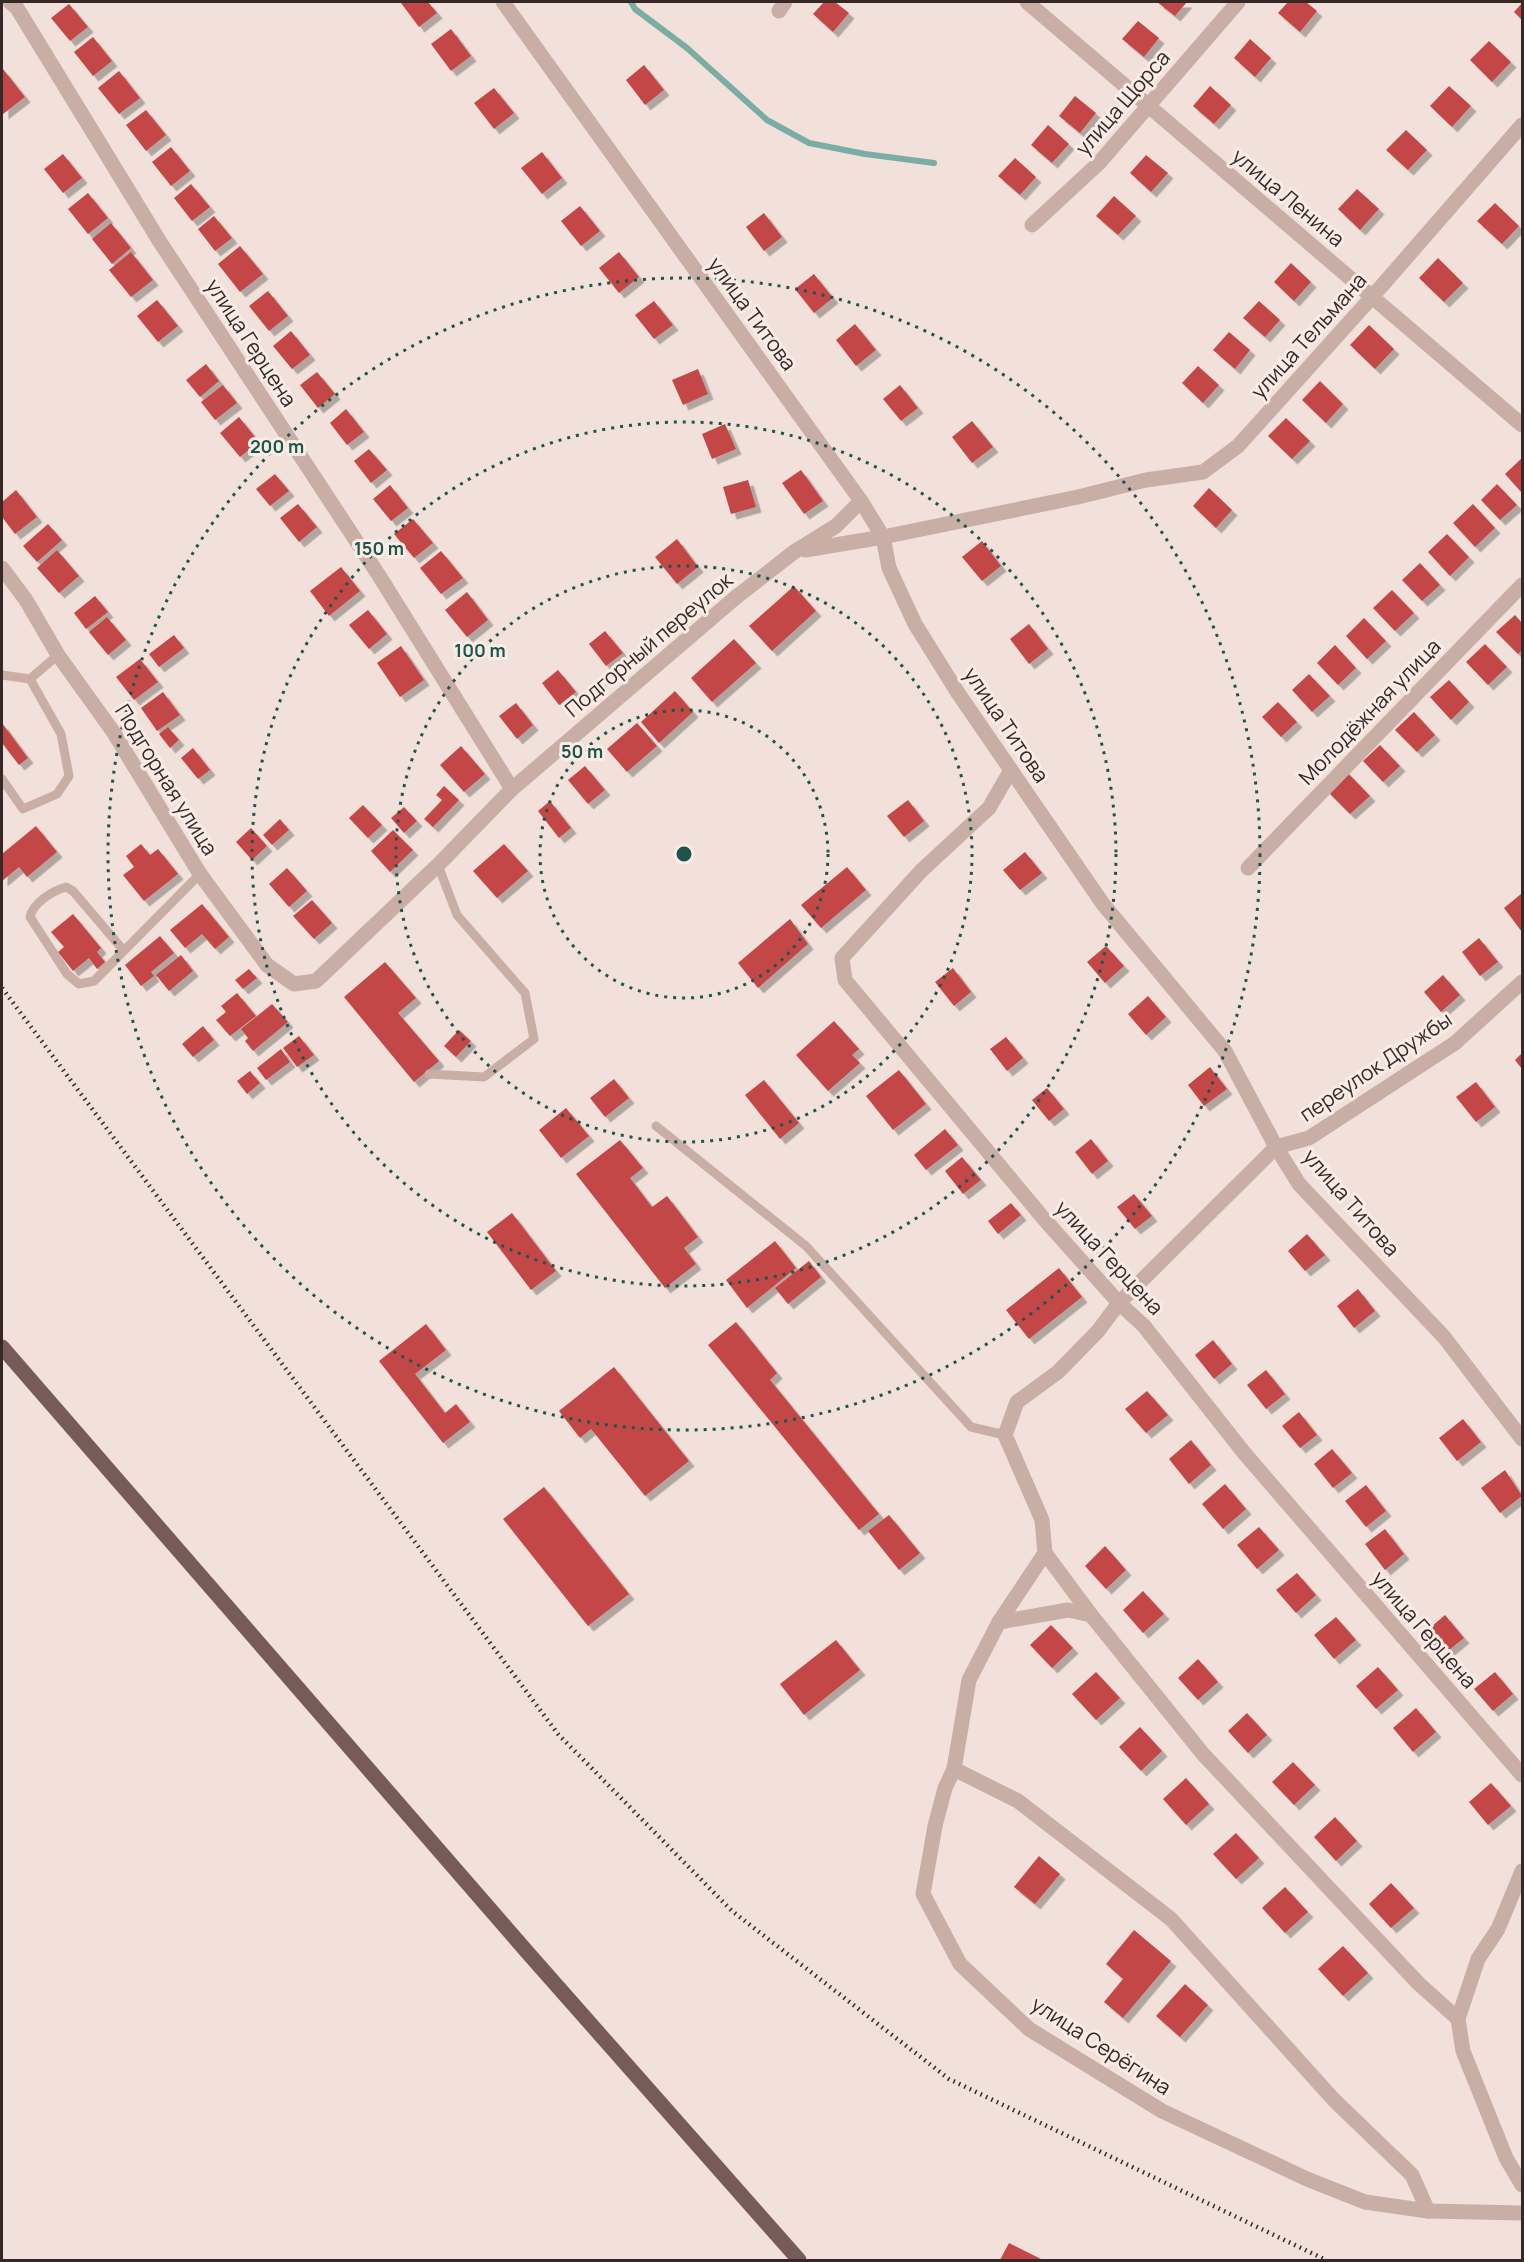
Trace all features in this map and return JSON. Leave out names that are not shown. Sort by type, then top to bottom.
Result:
[{"type":"main road","points":[[2,1347],[520,1944],[799,2260]]},
{"type":"street","name":"улица Титова","points":[[503,2],[861,501],[883,537],[889,568],[915,624],[1103,904],[1225,1052],[1276,1147],[1305,1190],[1444,1336],[1522,1439]]},
{"type":"street","name":"улица Ленина","points":[[1027,2],[1522,425]]},
{"type":"street","name":"улица Щорса","points":[[1032,225],[1099,163],[1238,2]]},
{"type":"street","name":"улица Герцена","points":[[14,5],[160,242],[378,574],[512,789]]},
{"type":"street","name":"улица Тельмана","points":[[794,552],[883,537],[1078,497],[1146,480],[1203,472],[1238,446],[1372,297],[1522,124]]},
{"type":"street","name":"Подгорный переулок","points":[[316,981],[438,865],[512,789],[735,598],[794,552],[836,526],[861,501]]},
{"type":"street","name":"Подгорная улица","points":[[2,568],[26,600],[58,655],[114,733],[200,874],[267,965],[294,984],[316,981]]},
{"type":"street","name":"Молодёжная улица","points":[[1248,868],[1522,585]]},
{"type":"street","name":"улица Герцена","points":[[1011,770],[989,808],[921,872],[842,958],[845,980],[1044,1219],[1119,1304],[1144,1326],[1245,1454],[1522,1774]]},
{"type":"street","name":"переулок Дружбы","points":[[1119,1304],[1276,1147],[1309,1138],[1455,1043],[1522,982]]},
{"type":"street","points":[[1119,1304],[1058,1372],[1017,1402],[1005,1435],[1042,1520],[1045,1554],[1091,1616],[1203,1754],[1418,1983],[1458,2019]]},
{"type":"street","name":"улица Серёгина","points":[[1045,1554],[999,1622],[969,1680],[954,1769],[945,1788],[935,1826],[923,1894],[960,1964],[1029,2029],[1162,2111],[1307,2179],[1365,2202],[1428,2211],[1522,2213]]},
{"type":"street","points":[[999,1622],[1068,1611],[1091,1616]]},
{"type":"street","points":[[954,1769],[1018,1801],[1171,1919],[1334,2100],[1412,2175],[1428,2211]]},
{"type":"street","points":[[1522,1871],[1498,1929],[1478,1959],[1458,2019],[1462,2051],[1506,2158],[1522,2185]]},
{"type":"lane","points":[[2,675],[30,679],[58,655]]},
{"type":"lane","points":[[2,778],[23,810],[57,794],[69,776],[61,734],[30,679]]},
{"type":"lane","points":[[429,1074],[484,1077],[534,1039],[525,993],[457,915],[438,865]]},
{"type":"lane","points":[[124,951],[73,891],[66,887],[56,890],[32,909],[30,917],[67,974],[79,984],[94,981],[124,951],[200,874]]},
{"type":"lane","points":[[656,1126],[806,1246],[972,1427],[1005,1435]]},
{"type":"building","points":[[428,2],[437,13],[419,27],[401,3]]},
{"type":"building","points":[[824,2],[835,2],[849,13],[833,32],[813,14]]},
{"type":"building","points":[[1157,2],[1187,2],[1175,16]]},
{"type":"building","points":[[1288,2],[1306,2],[1317,11],[1300,32],[1278,13]]},
{"type":"building","points":[[1522,3],[1522,20],[1514,12]]},
{"type":"building","points":[[69,4],[88,27],[70,41],[51,18]]},
{"type":"building","points":[[1138,21],[1159,38],[1144,57],[1122,39]]},
{"type":"building","points":[[451,29],[471,56],[451,71],[431,44]]},
{"type":"building","points":[[93,37],[112,61],[93,76],[74,52]]},
{"type":"building","points":[[1250,39],[1271,58],[1255,77],[1234,58]]},
{"type":"building","points":[[1489,41],[1511,62],[1492,82],[1470,60]]},
{"type":"building","points":[[644,65],[664,90],[645,105],[626,80]]},
{"type":"building","points":[[3,69],[25,97],[3,114],[2,71]]},
{"type":"building","points":[[119,71],[140,98],[119,114],[98,88]]},
{"type":"building","points":[[1210,86],[1231,105],[1214,124],[1193,106]]},
{"type":"building","points":[[1449,86],[1471,106],[1452,127],[1430,106]]},
{"type":"building","points":[[494,88],[514,113],[494,129],[474,103]]},
{"type":"building","points":[[1075,96],[1096,113],[1080,133],[1059,116]]},
{"type":"building","points":[[146,110],[166,135],[146,151],[126,125]]},
{"type":"building","points":[[1048,125],[1069,144],[1052,163],[1031,145]]},
{"type":"building","points":[[1406,130],[1427,150],[1408,170],[1386,150]]},
{"type":"building","points":[[171,147],[190,171],[171,186],[152,162]]},
{"type":"building","points":[[542,152],[562,178],[542,194],[521,168]]},
{"type":"building","points":[[63,154],[82,178],[63,193],[44,169]]},
{"type":"building","points":[[1146,155],[1168,173],[1151,192],[1130,173]]},
{"type":"building","points":[[1015,158],[1036,177],[1020,195],[998,176]]},
{"type":"building","points":[[191,184],[210,207],[192,221],[174,198]]},
{"type":"building","points":[[1357,189],[1379,209],[1360,230],[1338,209]]},
{"type":"building","points":[[88,193],[108,218],[88,234],[68,209]]},
{"type":"building","points":[[1114,196],[1136,216],[1118,235],[1096,216]]},
{"type":"building","points":[[1495,203],[1519,226],[1502,244],[1477,221]]},
{"type":"building","points":[[580,206],[600,231],[581,246],[561,221]]},
{"type":"building","points":[[764,213],[782,237],[764,251],[746,227]]},
{"type":"building","points":[[214,216],[232,238],[215,251],[198,229]]},
{"type":"building","points":[[111,223],[131,248],[112,264],[92,239]]},
{"type":"building","points":[[240,246],[263,274],[240,292],[218,264]]},
{"type":"building","points":[[131,252],[153,280],[131,297],[109,270]]},
{"type":"building","points":[[619,252],[639,277],[619,293],[599,268]]},
{"type":"building","points":[[1438,258],[1463,283],[1444,302],[1419,278]]},
{"type":"building","points":[[1291,263],[1311,282],[1294,301],[1274,282]]},
{"type":"building","points":[[814,274],[833,298],[814,313],[795,289]]},
{"type":"building","points":[[268,291],[288,316],[269,331],[249,306]]},
{"type":"building","points":[[157,300],[178,326],[158,342],[137,316]]},
{"type":"building","points":[[654,301],[673,325],[654,339],[635,315]]},
{"type":"building","points":[[1259,301],[1280,320],[1265,337],[1243,318]]},
{"type":"building","points":[[855,324],[876,350],[856,366],[836,340]]},
{"type":"building","points":[[1369,325],[1394,349],[1375,369],[1350,345]]},
{"type":"building","points":[[291,331],[310,355],[292,369],[273,346]]},
{"type":"building","points":[[1229,332],[1250,350],[1235,369],[1213,350]]},
{"type":"building","points":[[206,364],[219,381],[200,397],[186,380]]},
{"type":"building","points":[[1198,366],[1219,385],[1203,403],[1182,383]]},
{"type":"building","points":[[698,369],[708,394],[683,405],[672,380]]},
{"type":"building","points":[[317,372],[335,394],[318,408],[300,385]]},
{"type":"building","points":[[1320,381],[1343,404],[1326,423],[1302,400]]},
{"type":"building","points":[[223,385],[237,403],[215,420],[201,402]]},
{"type":"building","points":[[900,385],[918,408],[901,421],[883,399]]},
{"type":"building","points":[[346,409],[364,432],[347,445],[330,423]]},
{"type":"building","points":[[239,417],[259,442],[240,457],[220,433]]},
{"type":"building","points":[[1286,418],[1310,441],[1292,459],[1268,436]]},
{"type":"building","points":[[972,421],[993,447],[972,463],[952,437]]},
{"type":"building","points":[[725,424],[736,449],[712,459],[702,434]]},
{"type":"building","points":[[369,449],[387,470],[371,483],[354,461]]},
{"type":"building","points":[[1522,458],[1522,493],[1505,474]]},
{"type":"building","points":[[801,470],[823,501],[804,514],[782,483]]},
{"type":"building","points":[[275,474],[289,491],[270,506],[256,489]]},
{"type":"building","points":[[748,480],[756,507],[731,514],[723,487]]},
{"type":"building","points":[[1497,484],[1517,505],[1500,520],[1481,500]]},
{"type":"building","points":[[390,485],[408,508],[391,521],[373,499]]},
{"type":"building","points":[[1209,488],[1232,510],[1216,528],[1193,506]]},
{"type":"building","points":[[16,490],[37,517],[15,534],[2,517],[2,502]]},
{"type":"building","points":[[298,504],[317,527],[299,542],[280,518]]},
{"type":"building","points":[[1473,504],[1495,528],[1475,547],[1453,523]]},
{"type":"building","points":[[413,519],[433,543],[414,558],[394,534]]},
{"type":"building","points":[[48,524],[62,540],[37,562],[23,546]]},
{"type":"building","points":[[1447,534],[1469,557],[1450,576],[1428,552]]},
{"type":"building","points":[[677,539],[698,567],[677,584],[655,557]]},
{"type":"building","points":[[982,541],[1001,566],[982,581],[962,557]]},
{"type":"building","points":[[57,550],[79,576],[59,593],[37,568]]},
{"type":"building","points":[[441,551],[463,578],[441,594],[420,568]]},
{"type":"building","points":[[1420,563],[1440,585],[1422,601],[1402,580]]},
{"type":"building","points":[[341,567],[360,591],[329,616],[310,591]]},
{"type":"building","points":[[794,586],[816,611],[772,651],[749,626]]},
{"type":"building","points":[[1392,590],[1414,613],[1395,631],[1373,608]]},
{"type":"building","points":[[467,592],[488,620],[467,637],[445,610]]},
{"type":"building","points":[[95,596],[108,612],[86,629],[74,613]]},
{"type":"building","points":[[368,610],[387,634],[369,649],[349,625]]},
{"type":"building","points":[[1515,615],[1522,623],[1522,650],[1518,654],[1496,632]]},
{"type":"building","points":[[107,617],[126,640],[108,655],[89,632]]},
{"type":"building","points":[[1364,618],[1386,641],[1367,659],[1346,636]]},
{"type":"building","points":[[1029,624],[1048,649],[1029,664],[1010,639]]},
{"type":"building","points":[[605,631],[623,653],[606,666],[589,644]]},
{"type":"building","points":[[174,635],[184,648],[159,667],[149,654]]},
{"type":"building","points":[[734,639],[756,663],[712,702],[691,678]]},
{"type":"building","points":[[1485,644],[1507,667],[1488,685],[1466,662]]},
{"type":"building","points":[[1335,645],[1356,668],[1338,685],[1317,663]]},
{"type":"building","points":[[401,646],[424,680],[400,697],[377,663]]},
{"type":"building","points":[[140,659],[158,682],[134,700],[116,677]]},
{"type":"building","points":[[558,670],[576,692],[559,705],[542,683]]},
{"type":"building","points":[[1309,674],[1330,696],[1312,712],[1292,690]]},
{"type":"building","points":[[1449,680],[1469,702],[1451,720],[1430,697]]},
{"type":"building","points":[[675,691],[693,712],[659,743],[641,722]]},
{"type":"building","points":[[163,692],[180,715],[157,731],[141,708]]},
{"type":"building","points":[[1278,702],[1297,722],[1281,737],[1262,717]]},
{"type":"building","points":[[516,703],[533,725],[517,739],[499,716]]},
{"type":"building","points":[[1414,712],[1435,735],[1417,752],[1395,730]]},
{"type":"building","points":[[2,723],[28,758],[19,765],[2,743]]},
{"type":"building","points":[[637,723],[657,746],[627,772],[607,749]]},
{"type":"building","points":[[168,727],[179,740],[170,748],[159,734]]},
{"type":"building","points":[[1380,745],[1400,766],[1383,782],[1363,761]]},
{"type":"building","points":[[461,746],[485,774],[464,792],[440,765]]},
{"type":"building","points":[[193,748],[210,770],[198,779],[181,758]]},
{"type":"building","points":[[585,766],[605,790],[588,804],[568,780]]},
{"type":"building","points":[[1347,772],[1370,796],[1350,814],[1327,791]]},
{"type":"building","points":[[444,786],[459,800],[433,827],[424,819],[442,800],[436,795]]},
{"type":"building","points":[[908,800],[924,821],[904,837],[887,816]]},
{"type":"building","points":[[550,801],[571,828],[559,838],[538,811]]},
{"type":"building","points":[[363,805],[382,825],[368,838],[349,818]]},
{"type":"building","points":[[404,807],[417,821],[404,833],[391,818]]},
{"type":"building","points":[[280,819],[289,830],[272,845],[263,835]]},
{"type":"building","points":[[36,826],[57,852],[27,877],[19,867],[2,881],[2,854]]},
{"type":"building","points":[[251,828],[267,846],[252,860],[236,842]]},
{"type":"building","points":[[393,830],[413,850],[390,872],[371,851]]},
{"type":"building","points":[[141,844],[150,855],[158,849],[178,874],[144,901],[123,875],[134,867],[126,856]]},
{"type":"building","points":[[504,844],[528,871],[497,898],[473,871]]},
{"type":"building","points":[[1025,852],[1042,873],[1020,890],[1003,870]]},
{"type":"building","points":[[847,867],[866,890],[821,928],[801,905]]},
{"type":"building","points":[[287,868],[307,891],[289,907],[269,884]]},
{"type":"building","points":[[1521,894],[1522,896],[1522,932],[1504,908]]},
{"type":"building","points":[[312,900],[332,923],[314,939],[293,916]]},
{"type":"building","points":[[202,904],[229,937],[215,949],[202,934],[185,948],[170,930]]},
{"type":"building","points":[[73,914],[101,948],[97,952],[105,962],[97,969],[89,958],[73,971],[58,952],[64,947],[51,932]]},
{"type":"building","points":[[790,919],[808,944],[758,988],[738,963]]},
{"type":"building","points":[[160,936],[174,953],[151,972],[154,976],[141,986],[125,965]]},
{"type":"building","points":[[1479,938],[1498,962],[1480,976],[1462,952]]},
{"type":"building","points":[[1106,946],[1124,966],[1105,983],[1087,962]]},
{"type":"building","points":[[181,955],[193,971],[169,991],[156,975]]},
{"type":"building","points":[[385,962],[416,998],[398,1013],[439,1061],[414,1082],[344,997]]},
{"type":"building","points":[[953,968],[971,992],[954,1006],[935,982]]},
{"type":"building","points":[[249,969],[257,978],[243,989],[235,980]]},
{"type":"building","points":[[1443,975],[1460,995],[1441,1012],[1424,992]]},
{"type":"building","points":[[237,993],[256,1016],[230,1036],[216,1020],[226,1012],[221,1006]]},
{"type":"building","points":[[1148,996],[1166,1017],[1146,1035],[1128,1014]]},
{"type":"building","points":[[272,1004],[288,1022],[253,1051],[245,1041],[248,1038],[241,1029]]},
{"type":"building","points":[[834,1021],[859,1049],[852,1055],[860,1063],[828,1091],[796,1055]]},
{"type":"building","points":[[203,1026],[214,1040],[193,1057],[182,1044]]},
{"type":"building","points":[[459,1030],[471,1041],[456,1057],[444,1046]]},
{"type":"building","points":[[299,1036],[314,1055],[297,1067],[283,1048]]},
{"type":"building","points":[[1006,1037],[1023,1058],[1007,1071],[990,1049]]},
{"type":"building","points":[[281,1049],[290,1062],[266,1080],[257,1068]]},
{"type":"building","points":[[1522,1053],[1522,1069],[1515,1060]]},
{"type":"building","points":[[1210,1067],[1227,1089],[1204,1106],[1188,1085]]},
{"type":"building","points":[[899,1070],[926,1104],[893,1130],[866,1096]]},
{"type":"building","points":[[250,1071],[260,1083],[247,1094],[237,1081]]},
{"type":"building","points":[[614,1079],[629,1098],[605,1117],[590,1098]]},
{"type":"building","points":[[764,1080],[799,1123],[780,1139],[745,1095]]},
{"type":"building","points":[[1476,1082],[1495,1107],[1476,1122],[1456,1097]]},
{"type":"building","points":[[1047,1088],[1064,1109],[1049,1121],[1032,1100]]},
{"type":"building","points":[[566,1108],[589,1136],[561,1158],[539,1130]]},
{"type":"building","points":[[945,1129],[958,1145],[926,1170],[914,1155]]},
{"type":"building","points":[[1091,1139],[1108,1161],[1092,1174],[1075,1152]]},
{"type":"building","points":[[620,1140],[643,1168],[630,1178],[652,1207],[667,1196],[698,1237],[684,1248],[696,1264],[665,1288],[576,1174]]},
{"type":"building","points":[[962,1157],[981,1180],[963,1194],[945,1171]]},
{"type":"building","points":[[1134,1194],[1152,1216],[1135,1229],[1117,1207]]},
{"type":"building","points":[[1011,1203],[1021,1215],[998,1234],[988,1221]]},
{"type":"building","points":[[512,1213],[556,1271],[531,1290],[487,1232]]},
{"type":"building","points":[[1307,1234],[1325,1255],[1305,1271],[1288,1251]]},
{"type":"building","points":[[775,1241],[796,1268],[747,1308],[726,1280]]},
{"type":"building","points":[[809,1261],[821,1277],[788,1304],[775,1288]]},
{"type":"building","points":[[1059,1268],[1082,1297],[1029,1339],[1006,1310]]},
{"type":"building","points":[[1358,1289],[1375,1311],[1354,1328],[1337,1306]]},
{"type":"building","points":[[736,1322],[777,1373],[770,1380],[879,1514],[859,1530],[708,1345]]},
{"type":"building","points":[[426,1324],[446,1350],[415,1374],[445,1413],[456,1404],[470,1422],[443,1443],[379,1361]]},
{"type":"building","points":[[1213,1340],[1232,1364],[1214,1379],[1195,1355]]},
{"type":"building","points":[[614,1367],[689,1461],[645,1496],[591,1429],[580,1438],[559,1411]]},
{"type":"building","points":[[1266,1370],[1285,1394],[1266,1409],[1247,1385]]},
{"type":"building","points":[[1147,1391],[1168,1415],[1146,1433],[1125,1409]]},
{"type":"building","points":[[1299,1412],[1317,1435],[1300,1448],[1282,1426]]},
{"type":"building","points":[[1463,1419],[1481,1442],[1457,1461],[1439,1438]]},
{"type":"building","points":[[1191,1440],[1211,1465],[1189,1484],[1169,1459]]},
{"type":"building","points":[[1332,1449],[1352,1473],[1333,1488],[1314,1464]]},
{"type":"building","points":[[1505,1470],[1522,1496],[1500,1513],[1481,1488]]},
{"type":"building","points":[[1225,1484],[1246,1509],[1223,1529],[1202,1504]]},
{"type":"building","points":[[1366,1485],[1386,1511],[1366,1527],[1345,1501]]},
{"type":"building","points":[[544,1487],[629,1594],[588,1626],[503,1519]]},
{"type":"building","points":[[889,1515],[920,1553],[899,1570],[868,1531]]},
{"type":"building","points":[[1259,1527],[1279,1550],[1257,1569],[1237,1545]]},
{"type":"building","points":[[1385,1529],[1404,1554],[1385,1570],[1365,1544]]},
{"type":"building","points":[[1105,1546],[1126,1570],[1106,1589],[1085,1566]]},
{"type":"building","points":[[1297,1573],[1316,1595],[1296,1613],[1276,1590]]},
{"type":"building","points":[[1143,1591],[1164,1614],[1143,1633],[1123,1610]]},
{"type":"building","points":[[1445,1615],[1464,1638],[1443,1655],[1424,1633]]},
{"type":"building","points":[[1336,1617],[1356,1640],[1334,1659],[1314,1635]]},
{"type":"building","points":[[1051,1625],[1073,1648],[1052,1668],[1030,1645]]},
{"type":"building","points":[[836,1640],[860,1670],[804,1715],[780,1684]]},
{"type":"building","points":[[1198,1659],[1218,1682],[1198,1700],[1178,1678]]},
{"type":"building","points":[[1378,1667],[1398,1690],[1376,1709],[1356,1686]]},
{"type":"building","points":[[1096,1672],[1120,1698],[1096,1720],[1072,1694]]},
{"type":"building","points":[[1495,1672],[1513,1694],[1493,1711],[1474,1689]]},
{"type":"building","points":[[1416,1708],[1436,1732],[1413,1752],[1393,1728]]},
{"type":"building","points":[[1247,1713],[1267,1735],[1248,1753],[1228,1731]]},
{"type":"building","points":[[1140,1727],[1162,1751],[1141,1771],[1119,1747]]},
{"type":"building","points":[[1293,1762],[1315,1785],[1294,1805],[1272,1782]]},
{"type":"building","points":[[1186,1778],[1209,1804],[1186,1825],[1163,1799]]},
{"type":"building","points":[[1491,1783],[1511,1806],[1488,1825],[1469,1802]]},
{"type":"building","points":[[1335,1817],[1357,1841],[1336,1861],[1314,1837]]},
{"type":"building","points":[[1236,1833],[1259,1858],[1236,1879],[1213,1854]]},
{"type":"building","points":[[1039,1856],[1060,1874],[1035,1904],[1014,1887]]},
{"type":"building","points":[[1391,1883],[1414,1908],[1391,1928],[1369,1904]]},
{"type":"building","points":[[1285,1887],[1308,1912],[1285,1933],[1262,1908]]},
{"type":"building","points":[[1134,1930],[1171,1961],[1123,2018],[1104,2002],[1123,1979],[1106,1964]]},
{"type":"building","points":[[1343,1946],[1368,1973],[1343,1996],[1318,1969]]},
{"type":"building","points":[[1185,1984],[1208,2005],[1180,2037],[1156,2016]]},
{"type":"building","points":[[1009,2243],[1043,2260],[1000,2260]]},
{"type":"waterway","points":[[631,2],[635,9],[687,48],[767,120],[809,143],[865,154],[934,163]]},
{"type":"railway","points":[[2,988],[558,1734],[732,1911],[949,2079],[1326,2260]]}]
